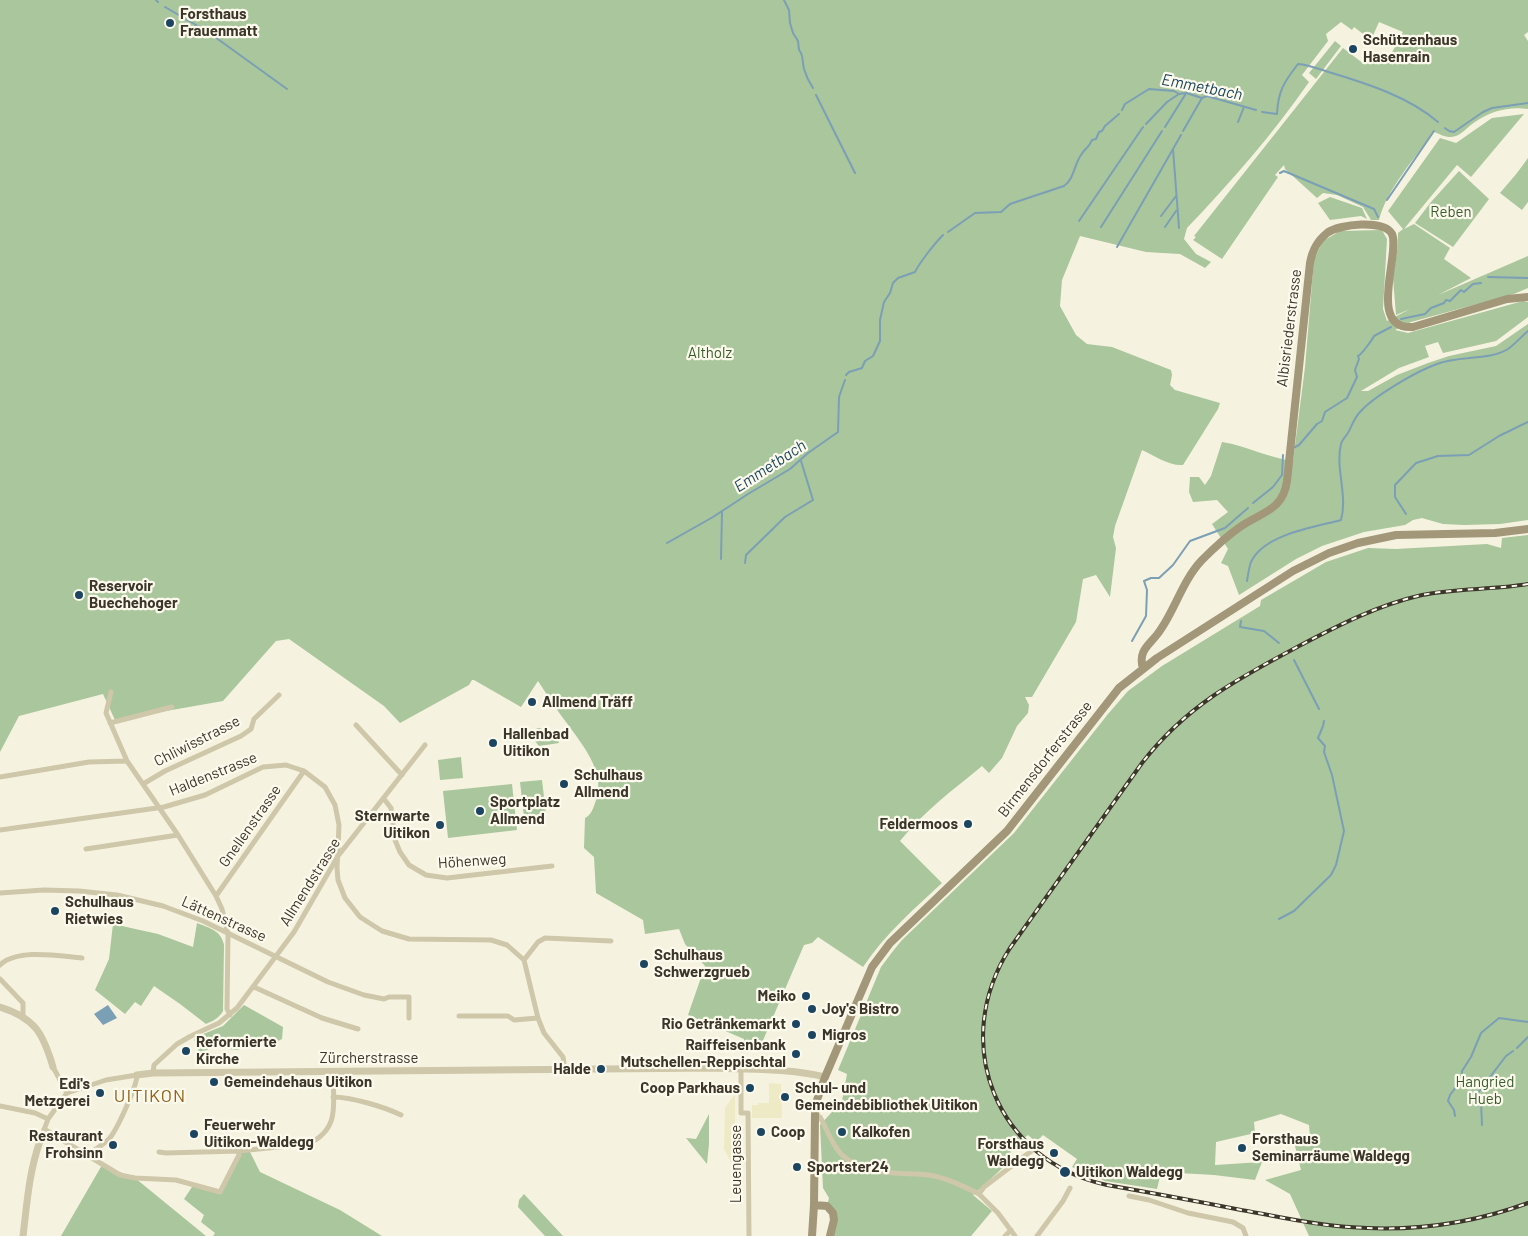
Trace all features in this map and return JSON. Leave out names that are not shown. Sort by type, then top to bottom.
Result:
[{"type":"main road","name":"Albisriederstrasse","points":[[1143,668],[1142,653],[1160,631],[1192,571],[1235,530],[1274,507],[1283,495],[1287,481],[1311,258],[1323,236],[1333,229],[1349,226],[1382,226],[1390,232],[1393,241],[1389,281],[1389,309],[1394,320],[1405,327],[1413,327],[1507,299],[1528,298]]},
{"type":"main road","name":"Birmensdorferstrasse","points":[[812,1236],[817,1100],[870,972],[883,951],[1007,831],[1110,698],[1143,668],[1293,571],[1336,550],[1377,538],[1396,535],[1495,533],[1528,529]]},
{"type":"main road","points":[[814,1205],[827,1206],[833,1213],[834,1220],[830,1236]]},
{"type":"street","points":[[111,692],[106,713],[127,761],[178,835],[216,896],[226,922],[228,934],[227,1009],[230,1015]]},
{"type":"street","name":"Chliwisstrasse","points":[[143,784],[165,771],[241,736],[251,729],[254,720],[279,695]]},
{"type":"street","points":[[110,723],[172,707]]},
{"type":"street","points":[[356,725],[402,775]]},
{"type":"street","name":"Allmendstrasse","points":[[152,1073],[154,1065],[177,1044],[218,1024],[230,1015],[254,987],[294,932],[338,856],[425,745]]},
{"type":"street","points":[[0,777],[89,762],[127,761]]},
{"type":"street","name":"Haldenstrasse","points":[[0,830],[159,807],[193,799],[263,767],[286,765],[304,771],[315,778],[325,787],[335,805],[339,825],[338,880],[345,898],[360,917],[382,931],[409,939],[491,940],[507,945],[524,960]]},
{"type":"street","name":"Gnellenstrasse","points":[[216,896],[304,771]]},
{"type":"street","name":"Höhenweg","points":[[384,798],[391,808],[395,840],[400,852],[409,865],[426,875],[447,878],[552,866]]},
{"type":"street","points":[[86,849],[178,835]]},
{"type":"street","name":"Lättenstrasse","points":[[0,893],[44,890],[79,891],[117,895],[163,906],[203,921],[328,982],[364,995],[384,999],[388,997],[409,997],[409,1018]]},
{"type":"street","points":[[565,1070],[564,1057],[544,1033],[538,1018],[524,960],[538,942],[545,938],[610,941]]},
{"type":"street","points":[[0,965],[10,957],[20,955],[82,958]]},
{"type":"street","points":[[0,979],[23,1003],[23,1017]]},
{"type":"street","points":[[254,987],[322,1018],[358,1029]]},
{"type":"street","points":[[0,1007],[23,1017],[33,1024],[43,1038],[53,1066],[67,1093],[48,1120],[33,1160],[23,1236]]},
{"type":"street","points":[[459,1016],[508,1016],[514,1020],[538,1018]]},
{"type":"street","name":"Leuengasse","points":[[741,1068],[741,1113],[748,1113],[748,1236]]},
{"type":"street","name":"Zürcherstrasse","points":[[67,1093],[106,1080],[152,1073],[773,1068],[825,1077]]},
{"type":"street","points":[[159,1152],[239,1151],[308,1144],[328,1130],[333,1113],[333,1072]]},
{"type":"street","points":[[87,1155],[102,1145],[113,1134],[135,1085],[137,1075]]},
{"type":"street","points":[[333,1097],[342,1097],[392,1110],[401,1115]]},
{"type":"street","points":[[0,1106],[35,1113],[48,1120]]},
{"type":"street","points":[[815,1115],[820,1117],[832,1142],[849,1160],[861,1167],[892,1174],[928,1175],[948,1179],[979,1194],[1015,1236]]},
{"type":"street","points":[[44,1129],[120,1175],[135,1178],[176,1180],[220,1192],[239,1155],[239,1151]]},
{"type":"street","points":[[979,1194],[980,1190],[1034,1149]]},
{"type":"street","points":[[1037,1236],[1070,1188]]},
{"type":"street","points":[[1130,1196],[1156,1202],[1188,1213],[1233,1222],[1243,1228],[1246,1236]]},
{"type":"street","points":[[1005,1236],[1011,1230]]},
{"type":"green space","name":"Altholz","points":[[0,0],[1528,0],[1528,32],[1524,35],[1528,41],[1528,109],[1514,108],[1494,112],[1481,118],[1453,137],[1434,132],[1395,185],[1379,220],[1371,220],[1363,207],[1337,195],[1323,193],[1317,198],[1285,169],[1284,165],[1275,175],[1278,177],[1222,259],[1193,240],[1196,237],[1194,236],[1343,48],[1364,64],[1378,60],[1382,54],[1390,56],[1403,32],[1379,22],[1371,40],[1354,27],[1352,30],[1341,22],[1326,34],[1328,41],[1302,75],[1309,82],[1281,120],[1220,193],[1187,228],[1184,239],[1196,254],[1211,262],[1205,268],[1180,254],[1146,252],[1080,236],[1062,280],[1060,306],[1076,335],[1087,344],[1112,347],[1171,370],[1170,385],[1175,390],[1220,403],[1218,409],[1183,465],[1167,462],[1142,450],[1115,526],[1113,537],[1116,548],[1110,597],[1096,575],[1083,579],[1076,622],[1032,697],[1025,697],[1029,705],[1028,713],[1017,726],[1002,758],[989,773],[982,766],[929,810],[900,841],[942,883],[890,933],[863,967],[818,937],[812,943],[804,945],[761,1045],[744,1049],[744,1039],[688,1015],[705,966],[685,944],[679,929],[645,934],[643,920],[596,893],[594,857],[584,848],[585,818],[593,810],[598,793],[596,772],[582,743],[538,681],[521,707],[472,680],[469,685],[400,723],[384,706],[289,639],[276,641],[223,701],[115,720],[103,694],[19,716],[0,752]]},
{"type":"green space","points":[[1335,41],[1341,46],[1316,79],[1309,73]]},
{"type":"green space","points":[[1524,114],[1471,177],[1457,165],[1404,229],[1414,224],[1450,248],[1444,259],[1471,278],[1438,295],[1528,256],[1528,288],[1514,294],[1411,322],[1395,330],[1408,333],[1523,301],[1528,302],[1528,317],[1496,341],[1443,353],[1438,342],[1425,346],[1429,357],[1399,368],[1361,391],[1368,391],[1397,375],[1449,356],[1496,346],[1528,324],[1528,520],[1500,524],[1464,525],[1443,524],[1422,518],[1413,520],[1405,525],[1364,532],[1322,546],[1296,559],[1239,595],[1228,566],[1221,563],[1228,549],[1212,524],[1228,512],[1217,500],[1193,502],[1189,492],[1190,477],[1199,477],[1205,485],[1211,476],[1222,442],[1293,461],[1305,367],[1314,259],[1323,241],[1340,231],[1382,230],[1387,239],[1383,309],[1387,321],[1410,309],[1396,315],[1393,278],[1398,233],[1403,229],[1388,211],[1440,138],[1456,143],[1492,118]]},
{"type":"green space","name":"Reben","points":[[1528,158],[1528,202],[1522,210],[1500,193]]},
{"type":"green space","name":"Reben","points":[[1459,171],[1489,199],[1453,247],[1415,223]]},
{"type":"green space","points":[[1330,197],[1362,208],[1367,219],[1361,216],[1330,220],[1318,203]]},
{"type":"green space","name":"Hangried Hueb","points":[[1528,535],[1528,1236],[1309,1236],[1290,1194],[1265,1180],[1301,1170],[1294,1142],[1310,1137],[1309,1125],[1281,1114],[1254,1122],[1255,1133],[1216,1142],[1215,1165],[1262,1162],[1255,1180],[1214,1175],[1161,1172],[1157,1189],[1105,1181],[1072,1167],[1077,1159],[1043,1135],[1036,1142],[1028,1135],[1014,1146],[1007,1164],[973,1195],[992,1211],[971,1236],[830,1236],[834,1220],[827,1206],[829,1198],[823,1188],[820,1125],[842,1101],[847,1074],[838,1070],[881,967],[902,940],[1014,833],[1128,691],[1162,666],[1260,606],[1261,600],[1326,562],[1368,548],[1396,549],[1487,544],[1501,548],[1502,538]]},
{"type":"green space","points":[[537,728],[558,738],[559,743],[539,746],[534,737],[534,732]]},
{"type":"green space","points":[[461,757],[463,778],[440,780],[438,760]]},
{"type":"green space","points":[[542,780],[546,814],[524,817],[520,782]]},
{"type":"green space","name":"Sportplatz Allmend","points":[[512,784],[517,830],[448,838],[443,791]]},
{"type":"green space","points":[[197,923],[217,933],[224,945],[223,1011],[216,1019],[206,1024],[154,986],[141,1006],[135,1002],[125,1014],[95,990],[109,959],[113,924],[158,934],[193,947]]},
{"type":"green space","points":[[244,1005],[283,1027],[282,1039],[268,1044],[254,1041],[238,1050],[219,1048],[218,1043],[207,1050],[199,1052],[194,1040],[196,1037],[223,1026]]},
{"type":"green space","points":[[709,1114],[707,1164],[686,1138],[696,1139]]},
{"type":"green space","points":[[249,1150],[260,1172],[340,1210],[382,1236],[213,1236],[215,1233],[201,1222],[204,1215],[184,1199],[194,1184],[221,1191],[239,1151]]},
{"type":"green space","points":[[102,1165],[135,1178],[206,1236],[61,1236]]},
{"type":"green space","points":[[524,1194],[563,1236],[545,1236],[518,1207],[519,1200]]},
{"type":"shaded area","points":[[769,1083],[781,1084],[782,1118],[752,1118],[752,1105],[769,1103]]},
{"type":"shaded area","points":[[735,1094],[735,1135],[743,1149],[742,1176],[734,1176],[734,1167],[724,1149],[725,1108]]},
{"type":"water","points":[[108,1005],[117,1018],[103,1025],[94,1014]]},
{"type":"waterway","points":[[784,0],[789,10],[793,33],[798,41],[803,66],[813,88]]},
{"type":"waterway","points":[[165,7],[208,32],[287,89]]},
{"type":"waterway","name":"Emmetbach","points":[[1262,112],[1277,114],[1283,87],[1298,64],[1311,66],[1388,92],[1414,105],[1438,122]]},
{"type":"waterway","name":"Emmetbach","points":[[1122,110],[1125,104],[1149,89],[1174,91],[1179,94],[1186,93],[1202,98],[1207,96],[1256,110]]},
{"type":"waterway","points":[[1146,124],[1167,102],[1179,94]]},
{"type":"waterway","points":[[816,95],[855,173]]},
{"type":"waterway","points":[[1165,127],[1185,95]]},
{"type":"waterway","points":[[1183,131],[1202,98]]},
{"type":"waterway","name":"Emmetbach","points":[[1445,128],[1454,132],[1492,108],[1528,103]]},
{"type":"waterway","points":[[1238,122],[1244,107]]},
{"type":"waterway","name":"Emmetbach","points":[[948,232],[975,213],[1001,212],[1010,204],[1064,186],[1070,180],[1082,153],[1092,140],[1096,139],[1099,132],[1119,114]]},
{"type":"waterway","points":[[1079,221],[1143,127]]},
{"type":"waterway","points":[[1101,227],[1162,131]]},
{"type":"waterway","points":[[1387,200],[1434,131]]},
{"type":"waterway","points":[[1117,247],[1181,135]]},
{"type":"waterway","points":[[1173,149],[1179,228]]},
{"type":"waterway","points":[[1280,173],[1284,171],[1374,209],[1378,217]]},
{"type":"waterway","points":[[1161,216],[1176,196]]},
{"type":"waterway","points":[[1165,227],[1176,211]]},
{"type":"waterway","name":"Emmetbach","points":[[846,375],[849,372],[862,368],[865,361],[873,356],[880,341],[880,320],[884,302],[890,293],[893,283],[898,278],[915,272],[943,235]]},
{"type":"waterway","points":[[1488,277],[1528,278]]},
{"type":"waterway","points":[[1401,319],[1425,314],[1431,308],[1444,303],[1446,300],[1450,301],[1461,290],[1464,292],[1473,284],[1481,283]]},
{"type":"waterway","points":[[1293,448],[1299,445],[1317,424],[1322,421],[1325,412],[1347,398],[1357,377],[1355,370],[1359,359],[1358,356],[1374,336],[1391,327]]},
{"type":"waterway","points":[[1247,581],[1251,562],[1258,552],[1267,545],[1291,533],[1341,520],[1343,511],[1339,463],[1341,444],[1360,412],[1396,385],[1429,367],[1446,361],[1500,353],[1511,347],[1528,331]]},
{"type":"waterway","name":"Emmetbach","points":[[667,543],[790,469],[808,453],[838,432],[839,397],[845,380]]},
{"type":"waterway","points":[[1406,514],[1395,497],[1395,485],[1416,463],[1438,456],[1469,455],[1499,436],[1528,422]]},
{"type":"waterway","points":[[1253,503],[1273,487],[1282,475],[1283,455]]},
{"type":"waterway","points":[[745,563],[746,555],[785,517],[813,500],[801,461]]},
{"type":"waterway","points":[[1132,641],[1146,616],[1147,590],[1144,581],[1151,578],[1159,578],[1173,565],[1190,541],[1225,528],[1248,508]]},
{"type":"waterway","points":[[721,559],[722,512]]},
{"type":"waterway","points":[[1241,621],[1240,627],[1264,631],[1279,643]]},
{"type":"waterway","points":[[1294,660],[1319,709]]},
{"type":"waterway","points":[[1279,919],[1294,911],[1331,875],[1336,865],[1344,831],[1332,775],[1324,752],[1325,746],[1318,738],[1324,721]]},
{"type":"waterway","points":[[1455,1116],[1454,1110],[1448,1101],[1450,1095],[1462,1079],[1462,1071],[1471,1057],[1481,1033],[1499,1018],[1528,1022]]},
{"type":"waterway","points":[[1517,1048],[1528,1037]]},
{"type":"waterway","points":[[1482,1125],[1481,1102],[1477,1094],[1506,1056],[1513,1051]]},
{"type":"railway","points":[[1528,584],[1422,595],[1390,604],[1359,616],[1254,670],[1214,696],[1176,725],[1142,763],[1010,948],[992,984],[984,1022],[985,1058],[994,1093],[1011,1125],[1036,1151],[1068,1172],[1107,1185],[1309,1222],[1372,1228],[1440,1225],[1485,1216],[1528,1203]]},
{"type":"place","name":"Forsthaus Frauenmatt","points":[[170,23]]},
{"type":"place","name":"Schützenhaus Hasenrain","points":[[1353,49]]},
{"type":"place","name":"Reservoir Buechehoger","points":[[79,595]]},
{"type":"place","name":"Allmend Träff","points":[[532,702]]},
{"type":"place","name":"Hallenbad Uitikon","points":[[493,743]]},
{"type":"place","name":"Schulhaus Allmend","points":[[564,784]]},
{"type":"place","name":"Sportplatz Allmend","points":[[480,811]]},
{"type":"place","name":"Feldermoos","points":[[968,824]]},
{"type":"place","name":"Sternwarte Uitikon","points":[[440,825]]},
{"type":"place","name":"Schulhaus Rietwies","points":[[55,911]]},
{"type":"place","name":"Schulhaus Schwerzgrueb","points":[[644,964]]},
{"type":"place","name":"Meiko","points":[[806,996]]},
{"type":"place","name":"Joy's Bistro","points":[[812,1009]]},
{"type":"place","name":"Rio Getränkemarkt","points":[[796,1024]]},
{"type":"place","name":"Migros","points":[[812,1035]]},
{"type":"place","name":"Reformierte Kirche","points":[[186,1051]]},
{"type":"place","name":"Raiffeisenbank Mutschellen-Reppischtal","points":[[796,1054]]},
{"type":"place","name":"Halde","points":[[601,1069]]},
{"type":"place","name":"Gemeindehaus Uitikon","points":[[214,1082]]},
{"type":"place","name":"Coop Parkhaus","points":[[750,1088]]},
{"type":"place","name":"Edi's Metzgerei","points":[[100,1093]]},
{"type":"place","name":"Schul- und Gemeindebibliothek Uitikon","points":[[785,1097]]},
{"type":"place","name":"Coop","points":[[761,1132]]},
{"type":"place","name":"Kalkofen","points":[[842,1132]]},
{"type":"place","name":"Feuerwehr Uitikon-Waldegg","points":[[194,1134]]},
{"type":"place","name":"Restaurant Frohsinn","points":[[113,1145]]},
{"type":"place","name":"Forsthaus Seminarräume Waldegg","points":[[1242,1148]]},
{"type":"place","name":"Forsthaus Waldegg","points":[[1054,1153]]},
{"type":"place","name":"Sportster24","points":[[797,1167]]},
{"type":"place","name":"Uitikon Waldegg","points":[[1065,1172]]},
{"type":"district","name":"UITIKON","points":[[150,1096]]}]
